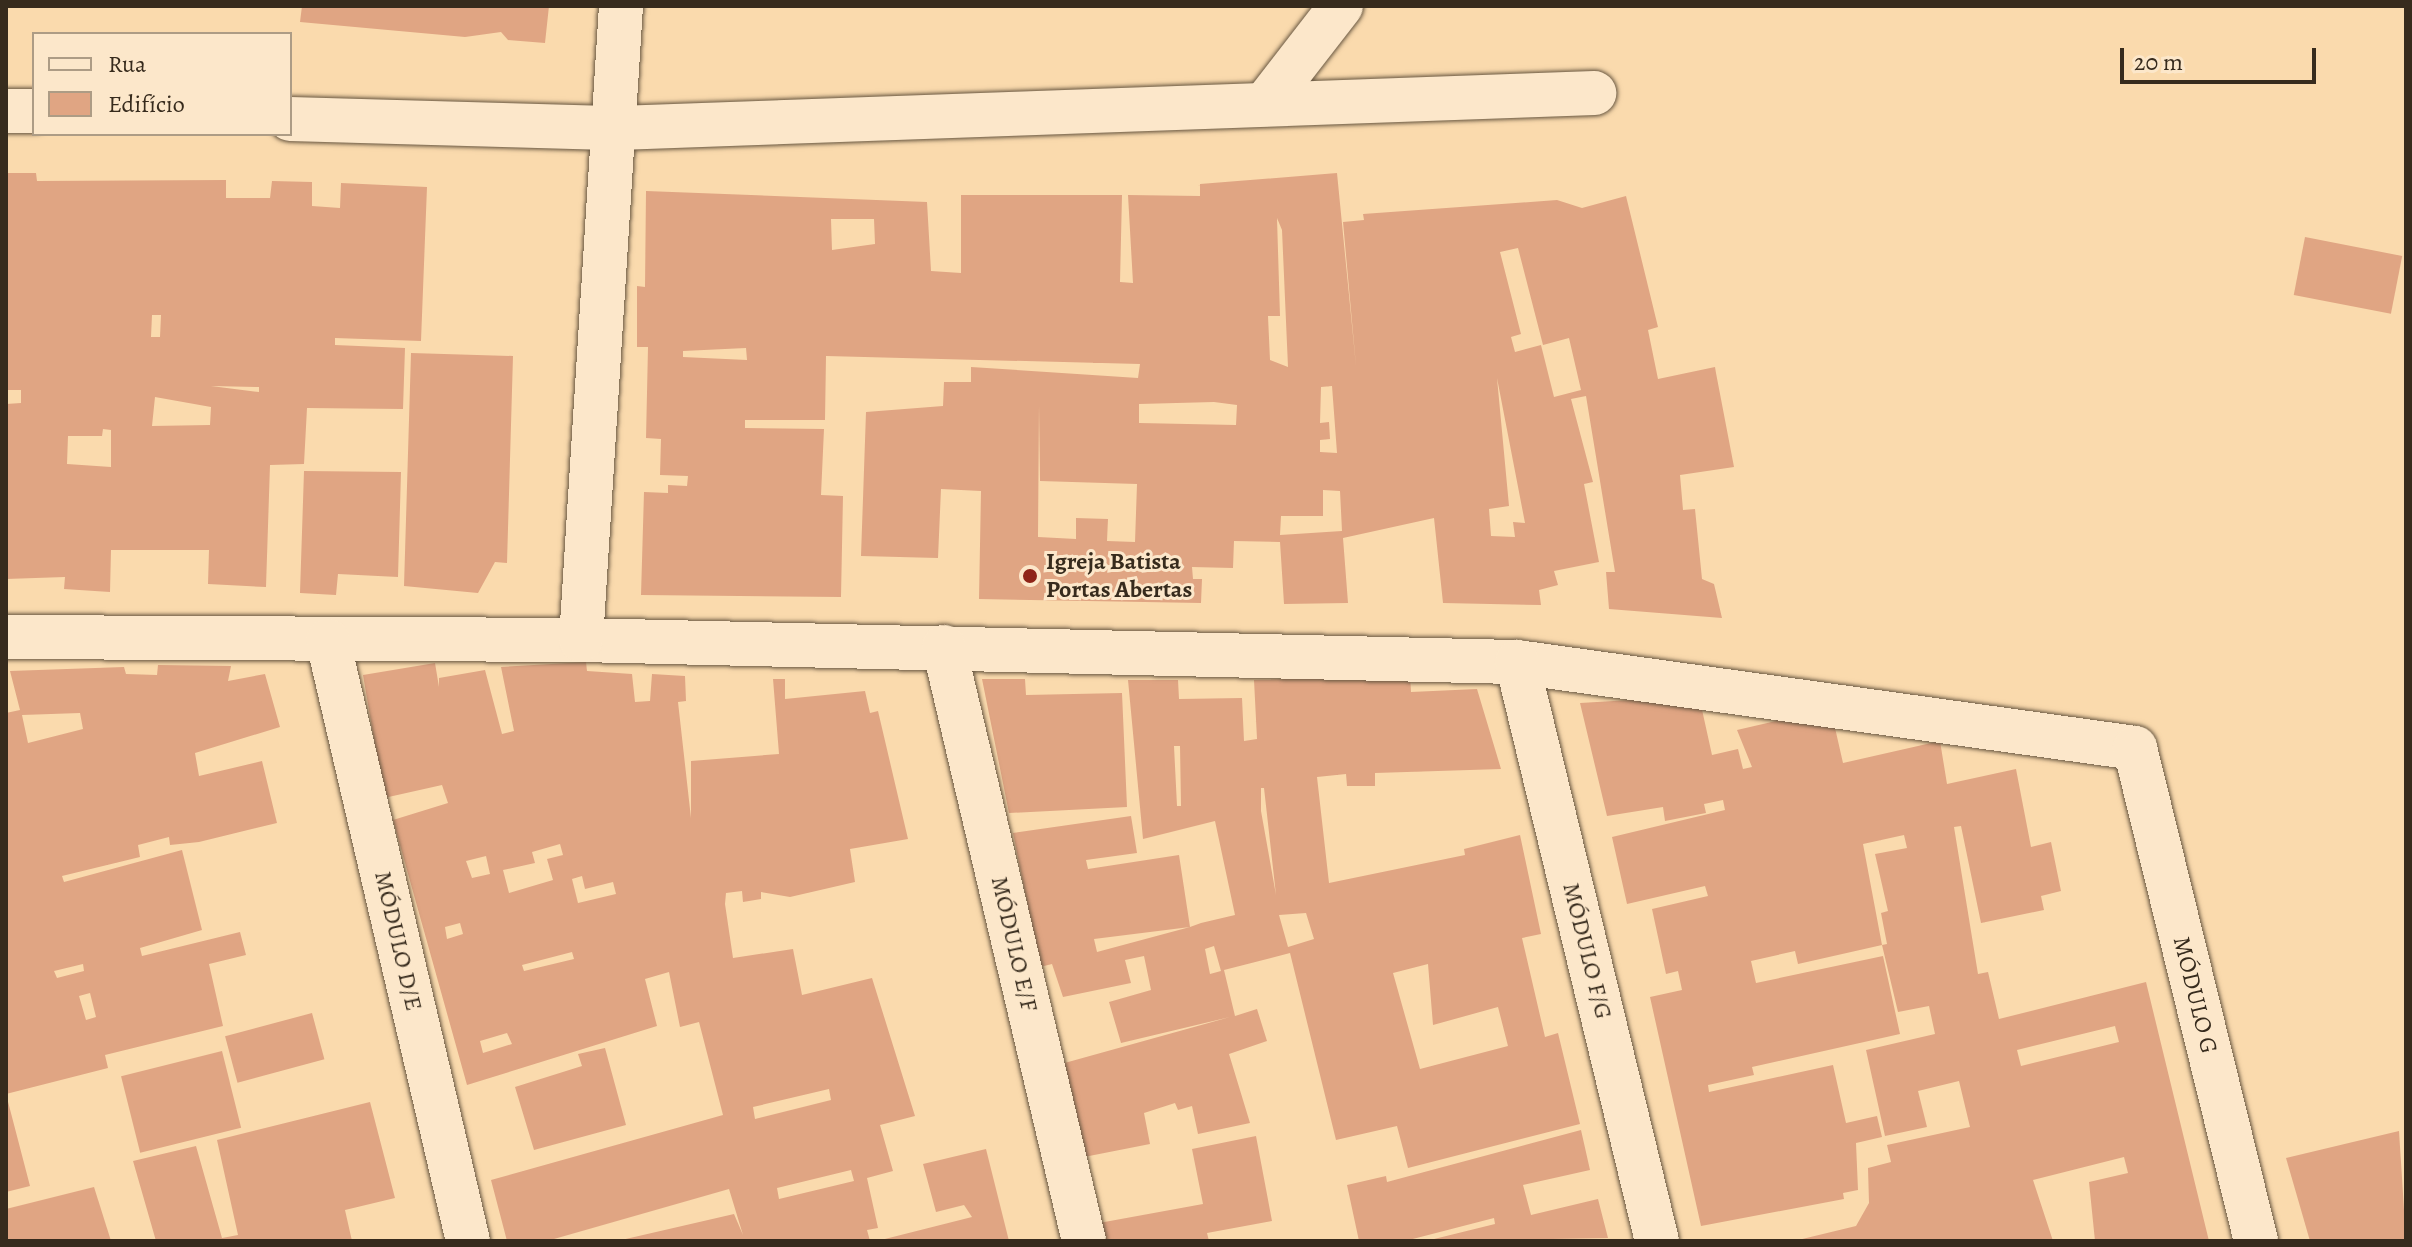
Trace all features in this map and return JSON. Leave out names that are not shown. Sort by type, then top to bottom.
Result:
[{"type":"street","points":[[581,640],[618,128],[621,6]]},
{"type":"street","points":[[1265,104],[1341,6]]},
{"type":"street","points":[[292,119],[618,128],[1594,93]]},
{"type":"street","points":[[6,111],[32,111]]},
{"type":"street","points":[[6,637],[581,640],[1517,662]]},
{"type":"street","name":"MÓDULO D/E","points":[[328,641],[468,1241]]},
{"type":"street","name":"MÓDULO E/F","points":[[944,647],[1084,1241]]},
{"type":"street","name":"MÓDULO G","points":[[1517,662],[2135,748],[2256,1241]]},
{"type":"street","name":"MÓDULO F/G","points":[[1517,662],[1657,1241]]},
{"type":"building","points":[[302,6],[549,6],[545,43],[508,40],[501,32],[465,37],[300,22]]},
{"type":"building","points":[[6,173],[36,173],[37,181],[226,180],[226,198],[270,198],[272,181],[312,182],[312,206],[340,208],[341,183],[427,187],[421,341],[335,338],[335,345],[405,348],[403,409],[307,408],[304,464],[270,465],[266,587],[208,584],[209,550],[111,550],[110,592],[64,589],[65,577],[6,579],[6,404],[21,403],[21,390],[6,390]],"holes":[[[152,315],[161,315],[160,337],[151,337]],[[211,386],[259,387],[259,392]],[[155,397],[211,407],[210,425],[152,426]],[[103,429],[111,430],[111,467],[67,464],[68,436],[102,436]]]},
{"type":"building","points":[[1337,173],[1356,366],[1343,222],[1364,220],[1363,214],[1557,200],[1582,208],[1626,196],[1658,327],[1648,330],[1658,379],[1715,367],[1734,467],[1680,475],[1683,510],[1695,509],[1702,579],[1714,584],[1722,618],[1609,609],[1606,572],[1615,572],[1586,396],[1571,399],[1593,482],[1584,484],[1599,562],[1554,571],[1558,585],[1539,590],[1541,605],[1443,603],[1434,518],[1343,538],[1348,603],[1284,604],[1280,542],[1234,541],[1233,568],[1192,567],[1193,579],[1202,579],[1201,603],[979,599],[981,491],[941,489],[938,558],[861,556],[866,412],[943,406],[944,382],[971,382],[971,367],[1138,378],[1140,364],[826,356],[825,420],[745,420],[745,428],[824,429],[821,495],[843,496],[841,597],[641,595],[644,492],[668,493],[668,485],[687,486],[688,476],[660,475],[661,439],[646,438],[648,347],[637,347],[637,286],[645,287],[646,191],[927,202],[931,271],[961,273],[961,195],[1122,195],[1120,282],[1133,283],[1128,195],[1200,196],[1200,184]],"holes":[[[1277,218],[1282,230],[1288,367],[1270,360],[1268,316],[1280,316]],[[831,219],[874,219],[875,244],[832,250]],[[1518,248],[1543,345],[1569,338],[1581,390],[1554,397],[1541,345],[1515,352],[1511,337],[1521,334],[1500,252]],[[746,348],[747,360],[683,357],[683,351]],[[1497,378],[1525,523],[1513,522],[1515,537],[1491,536],[1489,509],[1509,506]],[[1332,386],[1337,453],[1320,452],[1320,440],[1330,439],[1329,422],[1320,423],[1321,387]],[[1214,402],[1237,405],[1236,425],[1139,423],[1139,404]],[[1039,405],[1040,481],[1137,484],[1135,542],[1107,541],[1108,519],[1076,518],[1076,539],[1038,537]],[[1323,490],[1340,491],[1342,531],[1280,535],[1281,516],[1323,516]]]},
{"type":"building","points":[[2305,237],[2402,256],[2391,314],[2294,295]]},
{"type":"building","points":[[411,353],[513,356],[507,563],[495,562],[478,593],[404,586]]},
{"type":"building","points":[[304,471],[401,472],[398,577],[338,574],[336,595],[300,593]]},
{"type":"building","points":[[586,662],[587,671],[632,674],[635,702],[650,701],[652,674],[685,676],[686,701],[678,702],[691,818],[691,761],[779,754],[773,679],[785,679],[785,699],[865,691],[870,713],[878,711],[908,839],[850,849],[855,882],[790,897],[761,892],[761,899],[743,902],[742,891],[726,893],[725,904],[733,958],[793,949],[802,995],[872,978],[915,1116],[880,1125],[893,1171],[867,1178],[878,1228],[867,1230],[870,1241],[617,1241],[734,1214],[743,1235],[729,1189],[547,1241],[507,1241],[491,1180],[723,1115],[699,1022],[680,1027],[669,972],[645,979],[657,1026],[467,1085],[393,820],[448,803],[442,785],[384,798],[363,675],[435,663],[439,687],[439,678],[485,670],[502,734],[514,731],[501,667]],"holes":[[[560,844],[563,855],[547,859],[553,880],[509,893],[503,870],[535,863],[532,852]],[[486,856],[490,874],[472,878],[466,861]],[[582,876],[585,889],[613,882],[616,894],[578,903],[572,879]],[[460,923],[463,934],[447,939],[445,927]],[[572,952],[574,959],[524,971],[522,965]],[[507,1033],[512,1044],[483,1053],[480,1041]],[[829,1089],[831,1100],[755,1119],[753,1107]],[[851,1170],[854,1181],[779,1199],[777,1188]]]},
{"type":"building","points":[[158,665],[231,666],[228,681],[265,674],[280,727],[195,753],[199,776],[262,761],[277,823],[199,842],[170,845],[169,837],[138,845],[140,857],[62,876],[64,882],[182,850],[202,930],[140,948],[142,956],[240,932],[246,955],[209,964],[223,1026],[105,1055],[108,1068],[6,1094],[6,713],[20,710],[10,671],[124,667],[126,674],[157,675]],"holes":[[[80,713],[83,729],[28,743],[22,715]],[[83,964],[84,971],[57,978],[54,971]],[[90,993],[96,1017],[86,1020],[79,996]]]},
{"type":"building","points":[[1410,675],[1411,692],[1477,689],[1501,769],[1375,773],[1375,786],[1347,786],[1346,774],[1317,777],[1329,883],[1465,855],[1464,849],[1520,835],[1541,934],[1522,938],[1545,1037],[1558,1033],[1580,1124],[1408,1168],[1397,1126],[1336,1140],[1290,953],[1224,970],[1235,1016],[1257,1009],[1267,1041],[1229,1054],[1250,1123],[1198,1134],[1192,1106],[1178,1110],[1175,1103],[1144,1113],[1150,1144],[1084,1157],[1061,1064],[1230,1017],[1121,1043],[1109,1002],[1151,990],[1144,956],[1125,960],[1131,983],[1063,997],[1052,964],[1040,967],[1013,833],[1131,816],[1137,853],[1086,860],[1088,869],[1179,855],[1190,927],[1235,915],[1215,821],[1143,839],[1128,680],[1178,680],[1179,699],[1242,698],[1244,741],[1257,739],[1254,680]],"holes":[[[1174,746],[1180,746],[1181,806],[1177,806]],[[1261,788],[1264,788],[1276,895],[1261,811]],[[1306,913],[1314,939],[1288,947],[1279,915]],[[1190,927],[1097,952],[1094,939]],[[1214,946],[1221,971],[1210,974],[1205,949]],[[1428,964],[1433,1025],[1498,1007],[1508,1046],[1420,1069],[1393,973]]]},
{"type":"building","points":[[982,679],[1025,679],[1026,695],[1122,693],[1127,807],[1009,813]]},
{"type":"building","points":[[1699,696],[1712,755],[1738,749],[1743,769],[1752,767],[1737,730],[1776,721],[1772,707],[1833,719],[1843,763],[1940,741],[1947,784],[2016,769],[2031,847],[2051,842],[2061,891],[2041,896],[2044,910],[1981,923],[1961,826],[1954,827],[1978,974],[1988,972],[1999,1019],[2146,982],[2209,1241],[2095,1241],[2089,1182],[2128,1173],[2124,1157],[2033,1180],[2053,1241],[1794,1241],[1856,1226],[1869,1203],[1868,1168],[1891,1162],[1887,1145],[1970,1127],[1959,1081],[1918,1091],[1927,1127],[1885,1136],[1866,1050],[1935,1034],[1929,1006],[1898,1012],[1882,945],[1798,964],[1795,951],[1751,961],[1756,983],[1883,956],[1900,1034],[1752,1067],[1754,1075],[1708,1085],[1709,1092],[1833,1065],[1846,1123],[1877,1116],[1882,1137],[1856,1143],[1858,1190],[1843,1193],[1844,1199],[1701,1226],[1650,997],[1682,990],[1678,971],[1666,974],[1652,909],[1708,896],[1705,886],[1627,904],[1612,837],[1725,810],[1723,800],[1704,804],[1706,813],[1665,821],[1663,807],[1607,816],[1580,703]],"holes":[[[1904,835],[1907,848],[1875,854],[1888,911],[1881,913],[1887,944],[1882,945],[1863,844]],[[2115,1026],[2119,1042],[2021,1066],[2017,1050]]]},
{"type":"building","points":[[312,1013],[324,1059],[237,1083],[225,1036]]},
{"type":"building","points":[[605,1048],[626,1125],[534,1150],[515,1087],[582,1066],[578,1054]]},
{"type":"building","points":[[222,1051],[241,1128],[140,1153],[121,1076]]},
{"type":"building","points":[[6,1094],[30,1186],[6,1192]]},
{"type":"building","points":[[370,1102],[395,1198],[345,1210],[352,1241],[156,1241],[133,1161],[196,1146],[222,1238],[238,1235],[217,1140]]},
{"type":"building","points":[[1581,1130],[1590,1170],[1523,1185],[1531,1215],[1598,1199],[1608,1238],[1426,1241],[1495,1224],[1494,1218],[1405,1241],[1359,1241],[1347,1185],[1386,1176],[1387,1182]]},
{"type":"building","points":[[2399,1131],[2406,1241],[2310,1241],[2286,1158]]},
{"type":"building","points":[[1256,1136],[1272,1221],[1207,1233],[1209,1241],[1103,1241],[1099,1223],[1203,1204],[1192,1149]]},
{"type":"building","points":[[986,1149],[1009,1241],[877,1241],[972,1217],[964,1205],[936,1212],[923,1164]]},
{"type":"building","points":[[94,1187],[111,1241],[6,1241],[6,1209]]},
{"type":"place","name":"Igreja Batista Portas Abertas","points":[[1030,576]]}]
